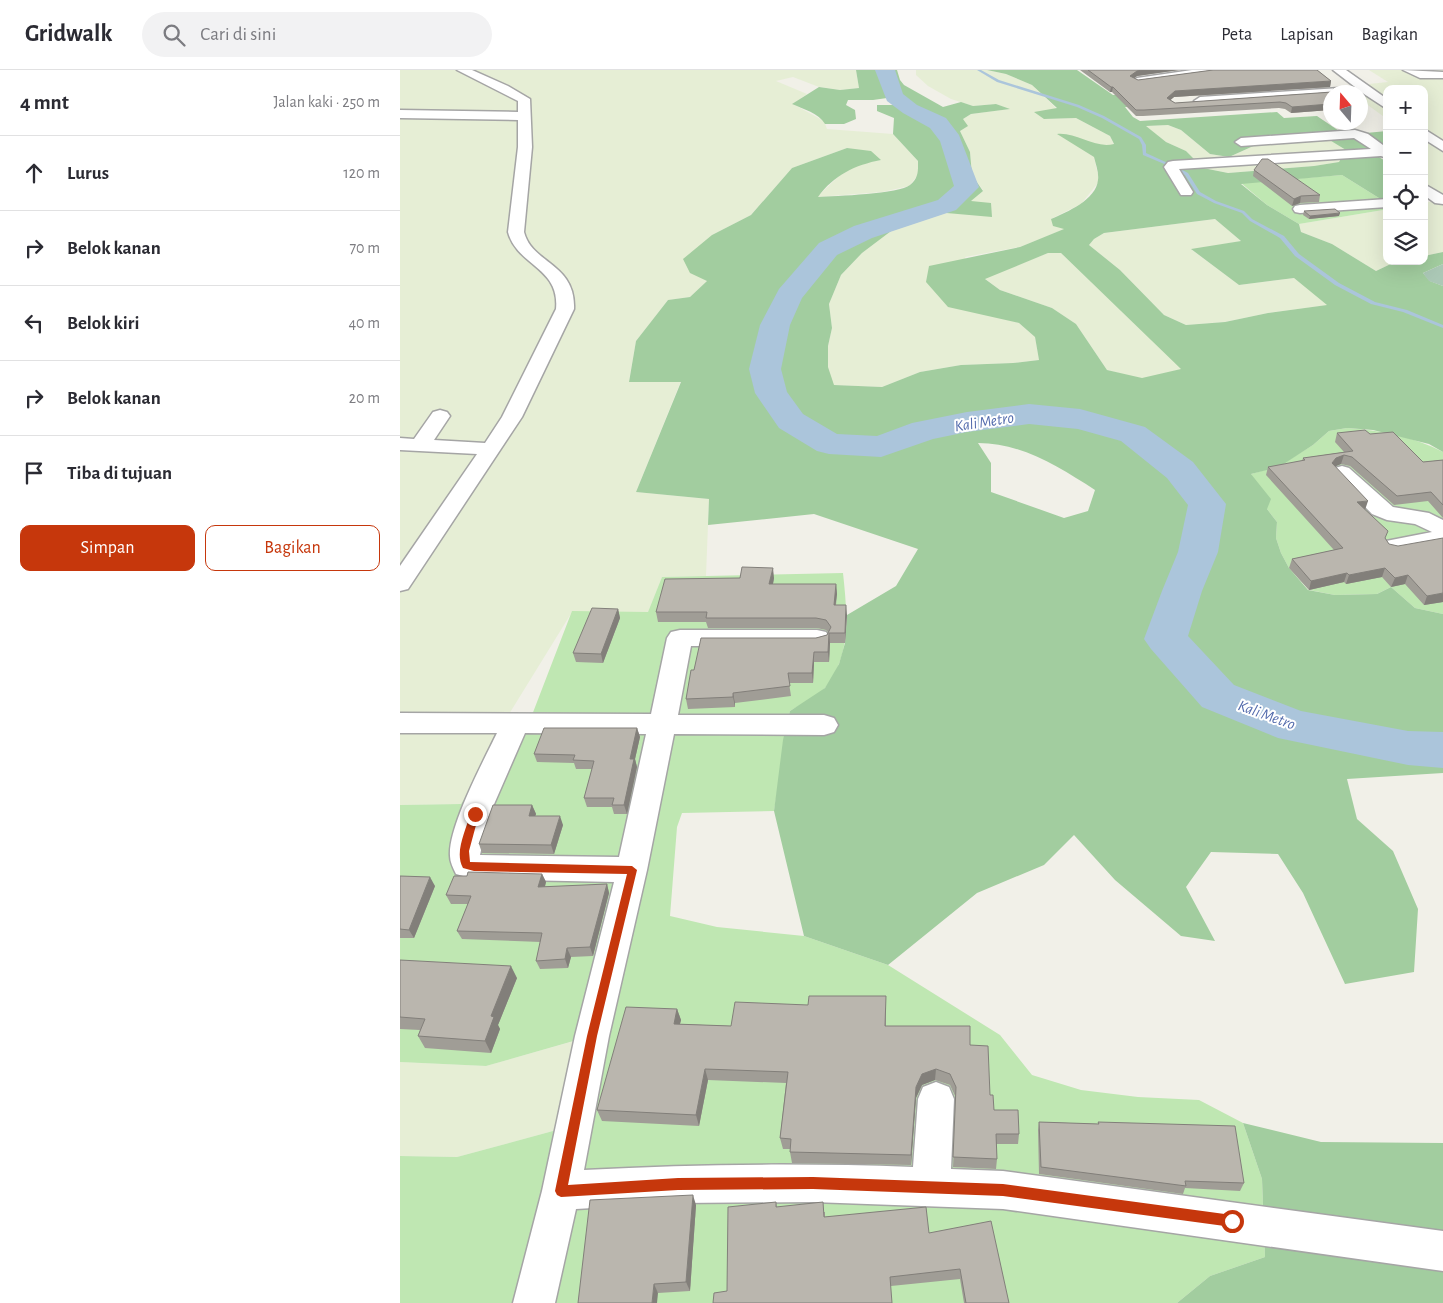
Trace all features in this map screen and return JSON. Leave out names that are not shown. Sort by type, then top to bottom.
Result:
[{"type":"street","points":[[400,584],[512,417],[565,309],[566,296],[556,275],[523,247],[518,240],[516,232],[526,147],[524,99],[463,70]]},
{"type":"street","points":[[1137,81],[1164,73],[1217,70]]},
{"type":"street","points":[[1339,70],[1359,85]]},
{"type":"street","points":[[1409,70],[1420,75],[1443,75]]},
{"type":"street","points":[[1164,73],[1180,85]]},
{"type":"street","points":[[1368,91],[1383,102]]},
{"type":"street","points":[[1187,98],[1202,101],[1323,93]]},
{"type":"street","points":[[400,114],[525,116]]},
{"type":"street","points":[[1228,143],[1355,134],[1383,151]]},
{"type":"street","points":[[1428,136],[1443,147]]},
{"type":"street","points":[[1186,192],[1172,166],[1383,153]]},
{"type":"street","points":[[1428,191],[1442,200]]},
{"type":"street","points":[[1428,201],[1442,200]]},
{"type":"street","points":[[1300,209],[1383,203]]},
{"type":"street","points":[[410,444],[440,416]]},
{"type":"street","points":[[410,444],[490,449]]},
{"type":"street","points":[[1342,472],[1380,509],[1421,518],[1443,529]]},
{"type":"street","points":[[1394,546],[1443,538]]},
{"type":"street","points":[[534,1303],[561,1191],[592,1036],[632,870],[680,638],[817,638]]},
{"type":"street","points":[[400,723],[824,725]]},
{"type":"street","points":[[515,725],[475,814],[464,851],[464,860],[467,865],[474,867],[632,870]]},
{"type":"street","points":[[931,1188],[936,1099]]},
{"type":"street","points":[[561,1191],[678,1184],[813,1183],[1003,1190],[1443,1251]]},
{"type":"green space","points":[[400,70],[856,70],[859,88],[840,90],[819,87],[793,77],[776,81],[807,94],[793,104],[824,121],[827,129],[893,134],[918,161],[918,175],[909,186],[882,192],[817,197],[839,176],[859,164],[880,160],[847,148],[792,168],[751,215],[712,235],[707,281],[690,297],[668,300],[636,341],[629,381],[681,381],[636,492],[709,499],[706,576],[662,577],[648,612],[572,612],[501,727],[483,769],[461,804],[400,805]]},
{"type":"green space","points":[[856,70],[897,70],[900,80],[904,85],[943,107],[961,102],[973,106],[996,104],[1010,109],[971,114],[963,119],[968,126],[960,131],[970,152],[972,175],[983,191],[971,201],[991,203],[992,217],[935,212],[911,216],[862,253],[841,275],[829,304],[832,328],[828,346],[828,367],[834,385],[882,387],[920,372],[961,365],[1039,360],[1035,337],[1019,323],[948,307],[926,282],[929,266],[1020,247],[1064,229],[1053,226],[1051,219],[1072,209],[1092,194],[1096,187],[1098,175],[1094,157],[1057,134],[1072,135],[1092,143],[1114,144],[1110,136],[1076,118],[1044,119],[1034,112],[1057,108],[1032,85],[1006,74],[987,70],[1077,70],[1113,95],[1134,95],[1145,107],[1125,107],[1133,117],[1140,121],[1277,112],[1284,118],[1317,116],[1323,120],[1323,130],[1338,130],[1345,135],[1383,131],[1383,148],[1366,149],[1383,160],[1383,201],[1342,175],[1241,184],[1267,205],[1299,224],[1301,232],[1332,244],[1376,271],[1389,265],[1428,265],[1428,255],[1443,252],[1443,264],[1423,273],[1430,281],[1443,286],[1443,452],[1429,444],[1373,430],[1347,428],[1329,431],[1313,445],[1279,467],[1251,474],[1271,499],[1267,509],[1277,522],[1276,538],[1281,553],[1289,568],[1308,590],[1335,595],[1377,594],[1391,587],[1415,608],[1443,614],[1443,773],[1347,779],[1357,819],[1393,851],[1418,909],[1414,972],[1345,984],[1303,893],[1278,854],[1211,852],[1186,887],[1215,941],[1181,936],[1115,880],[1074,835],[1044,865],[977,893],[888,965],[804,936],[774,811],[783,740],[790,711],[825,688],[839,664],[845,643],[847,615],[896,586],[918,549],[814,514],[708,525],[709,499],[636,492],[681,382],[629,382],[636,341],[668,300],[690,297],[707,281],[690,273],[683,259],[712,235],[751,215],[792,168],[847,148],[871,151],[881,160],[846,172],[824,189],[818,197],[894,191],[910,185],[915,180],[918,161],[893,134],[894,118],[877,111],[877,105],[904,105],[894,97],[873,100],[848,100],[846,105],[855,110],[856,119],[844,124],[825,124],[815,114],[792,104],[819,87],[840,90],[859,88]],"holes":[[[1168,125],[1181,130],[1210,154],[1229,157],[1260,143],[1323,136],[1346,150],[1339,162],[1314,166],[1228,173],[1203,168],[1186,151],[1166,142],[1146,126]],[[1215,219],[1241,241],[1191,249],[1239,285],[1294,278],[1327,305],[1268,313],[1225,322],[1186,325],[1164,315],[1120,270],[1089,245],[1094,239],[1104,233]],[[1048,253],[1061,253],[1181,369],[1142,378],[1107,370],[1076,324],[1052,308],[1000,290],[985,279]],[[978,443],[1010,447],[1040,458],[1068,473],[1095,490],[1088,511],[1064,518],[991,492],[991,463]]]},
{"type":"green space","points":[[916,70],[987,70],[1006,74],[1032,85],[1057,109],[1044,119],[1076,118],[1110,136],[1114,145],[1100,146],[1095,143],[1080,148],[1094,157],[1098,183],[1081,204],[1051,219],[1065,229],[1020,247],[965,257],[985,314],[1019,323],[1035,337],[1039,360],[961,365],[920,372],[882,387],[833,385],[828,367],[828,346],[832,328],[829,304],[841,275],[862,253],[911,216],[935,212],[982,215],[971,201],[983,190],[972,175],[970,152],[960,131],[963,119],[971,114],[1009,109],[996,104],[973,106],[951,99],[928,86],[916,75]]},
{"type":"green space","points":[[1369,70],[1443,70],[1443,252],[1428,255],[1428,202],[1437,202],[1428,195],[1428,85],[1383,85],[1383,116],[1368,105],[1368,85],[1359,85],[1388,82]]},
{"type":"green space","points":[[1168,125],[1181,130],[1210,154],[1229,157],[1260,143],[1323,136],[1346,149],[1339,162],[1314,166],[1228,173],[1203,168],[1186,151],[1166,142],[1145,126]]},
{"type":"green space","points":[[1342,175],[1383,201],[1383,210],[1299,224],[1267,205],[1241,183]]},
{"type":"green space","points":[[1383,210],[1383,265],[1389,265],[1376,271],[1332,244],[1301,232],[1299,224]]},
{"type":"green space","points":[[1215,219],[1241,241],[1192,250],[1239,285],[1294,278],[1328,305],[1268,313],[1225,322],[1186,325],[1164,315],[1120,270],[1089,245],[1094,239],[1104,233]]},
{"type":"green space","points":[[1048,253],[1061,253],[1182,369],[1142,379],[1107,370],[1076,324],[1052,308],[1000,290],[984,278]]},
{"type":"green space","points":[[1443,264],[1443,286],[1429,281],[1423,273]]},
{"type":"green space","points":[[1347,428],[1372,430],[1396,435],[1421,442],[1443,452],[1443,614],[1415,608],[1391,587],[1377,594],[1335,595],[1309,590],[1289,568],[1281,553],[1276,538],[1277,522],[1267,509],[1251,474],[1279,466],[1313,445],[1329,431]]},
{"type":"green space","points":[[843,573],[846,632],[840,661],[823,691],[790,711],[774,811],[682,813],[677,827],[670,916],[717,927],[804,936],[888,965],[1000,1035],[1032,1075],[1081,1090],[1138,1097],[1199,1100],[1243,1123],[1262,1179],[1265,1257],[1210,1276],[1177,1303],[400,1303],[400,1156],[457,1157],[575,1125],[591,1036],[486,1066],[400,1062],[400,805],[461,804],[483,769],[527,728],[572,611],[648,612],[662,577]]},
{"type":"green space","points":[[592,1036],[575,1125],[457,1157],[400,1156],[400,1062],[486,1066]]},
{"type":"green space","points":[[1243,1123],[1321,1142],[1443,1143],[1443,1303],[1177,1303],[1210,1276],[1265,1257],[1262,1179]]},
{"type":"building","points":[[1088,70],[1142,70],[1130,76],[1138,80],[1213,70],[1317,70],[1331,81],[1175,91],[1167,98],[1175,103],[1323,92],[1323,105],[1292,107],[1280,102],[1136,110],[1111,87]]},
{"type":"building","points":[[1262,159],[1268,159],[1320,195],[1301,196],[1294,199],[1254,170]]},
{"type":"building","points":[[1335,209],[1340,213],[1310,216],[1304,211]]},
{"type":"building","points":[[1365,430],[1370,434],[1393,432],[1423,462],[1443,460],[1443,505],[1431,492],[1397,496],[1352,457],[1344,455],[1336,458],[1332,463],[1368,501],[1357,502],[1388,531],[1385,538],[1389,544],[1398,546],[1443,538],[1443,593],[1427,596],[1408,575],[1395,578],[1385,568],[1349,575],[1347,573],[1311,581],[1292,559],[1343,548],[1268,467],[1305,460],[1303,458],[1353,451],[1337,433]]},
{"type":"building","points":[[742,567],[773,568],[769,584],[836,584],[834,605],[846,605],[845,633],[829,633],[828,652],[814,652],[812,673],[788,673],[790,686],[733,693],[733,697],[686,699],[691,670],[694,670],[701,638],[816,638],[827,635],[831,627],[826,620],[816,618],[706,618],[707,612],[656,612],[665,579],[740,578]]},
{"type":"building","points":[[592,608],[618,609],[601,654],[573,653]]},
{"type":"building","points":[[544,728],[637,728],[630,759],[634,759],[624,805],[612,805],[614,798],[584,798],[594,761],[573,760],[575,755],[534,754]]},
{"type":"building","points":[[493,805],[532,805],[529,816],[560,816],[551,845],[479,844]]},
{"type":"building","points":[[468,872],[542,874],[538,887],[607,884],[590,947],[567,948],[565,959],[536,961],[542,933],[457,931],[471,896],[446,895],[454,876],[467,876]]},
{"type":"building","points":[[400,876],[430,877],[409,930],[400,929]]},
{"type":"building","points":[[400,960],[511,966],[491,1016],[494,1017],[485,1041],[418,1036],[425,1019],[400,1017]]},
{"type":"building","points":[[809,996],[886,996],[885,1026],[970,1026],[970,1045],[988,1046],[990,1095],[993,1095],[994,1110],[1018,1110],[1019,1134],[996,1134],[997,1159],[953,1157],[956,1087],[950,1074],[936,1069],[922,1074],[916,1087],[911,1155],[790,1152],[791,1139],[780,1138],[788,1072],[705,1069],[696,1115],[597,1110],[626,1007],[677,1009],[674,1024],[731,1026],[735,1002],[808,1005]]},
{"type":"building","points":[[1039,1122],[1235,1126],[1244,1183],[1185,1181],[1186,1186],[1041,1167]]},
{"type":"building","points":[[693,1195],[686,1282],[654,1284],[652,1303],[578,1303],[590,1200]]},
{"type":"building","points":[[776,1202],[776,1207],[823,1202],[824,1217],[926,1207],[929,1233],[991,1221],[1009,1303],[966,1303],[960,1269],[890,1277],[892,1303],[713,1303],[714,1293],[727,1291],[728,1207]]},
{"type":"waterway","name":"Kali Metro","points":[[885,70],[894,97],[910,109],[938,123],[951,140],[967,187],[947,205],[863,232],[828,249],[789,295],[775,325],[765,369],[771,393],[791,421],[829,444],[881,447],[924,430],[1029,414],[1080,419],[1133,434],[1180,470],[1207,504],[1198,552],[1182,591],[1166,639],[1218,696],[1294,726],[1408,748],[1443,750]]},
{"type":"waterway","points":[[979,70],[998,81],[1078,106],[1103,117],[1140,138],[1144,145],[1144,154],[1170,165]]},
{"type":"waterway","points":[[1174,167],[1187,174],[1198,193],[1215,202],[1243,212],[1251,220],[1282,237],[1297,255],[1337,284],[1373,303],[1405,311],[1443,327]]},
{"type":"route","points":[[475,814],[464,851],[464,860],[467,865],[474,867],[632,870],[592,1036],[561,1191],[678,1184],[813,1183],[1003,1190],[1232,1221]]}]
